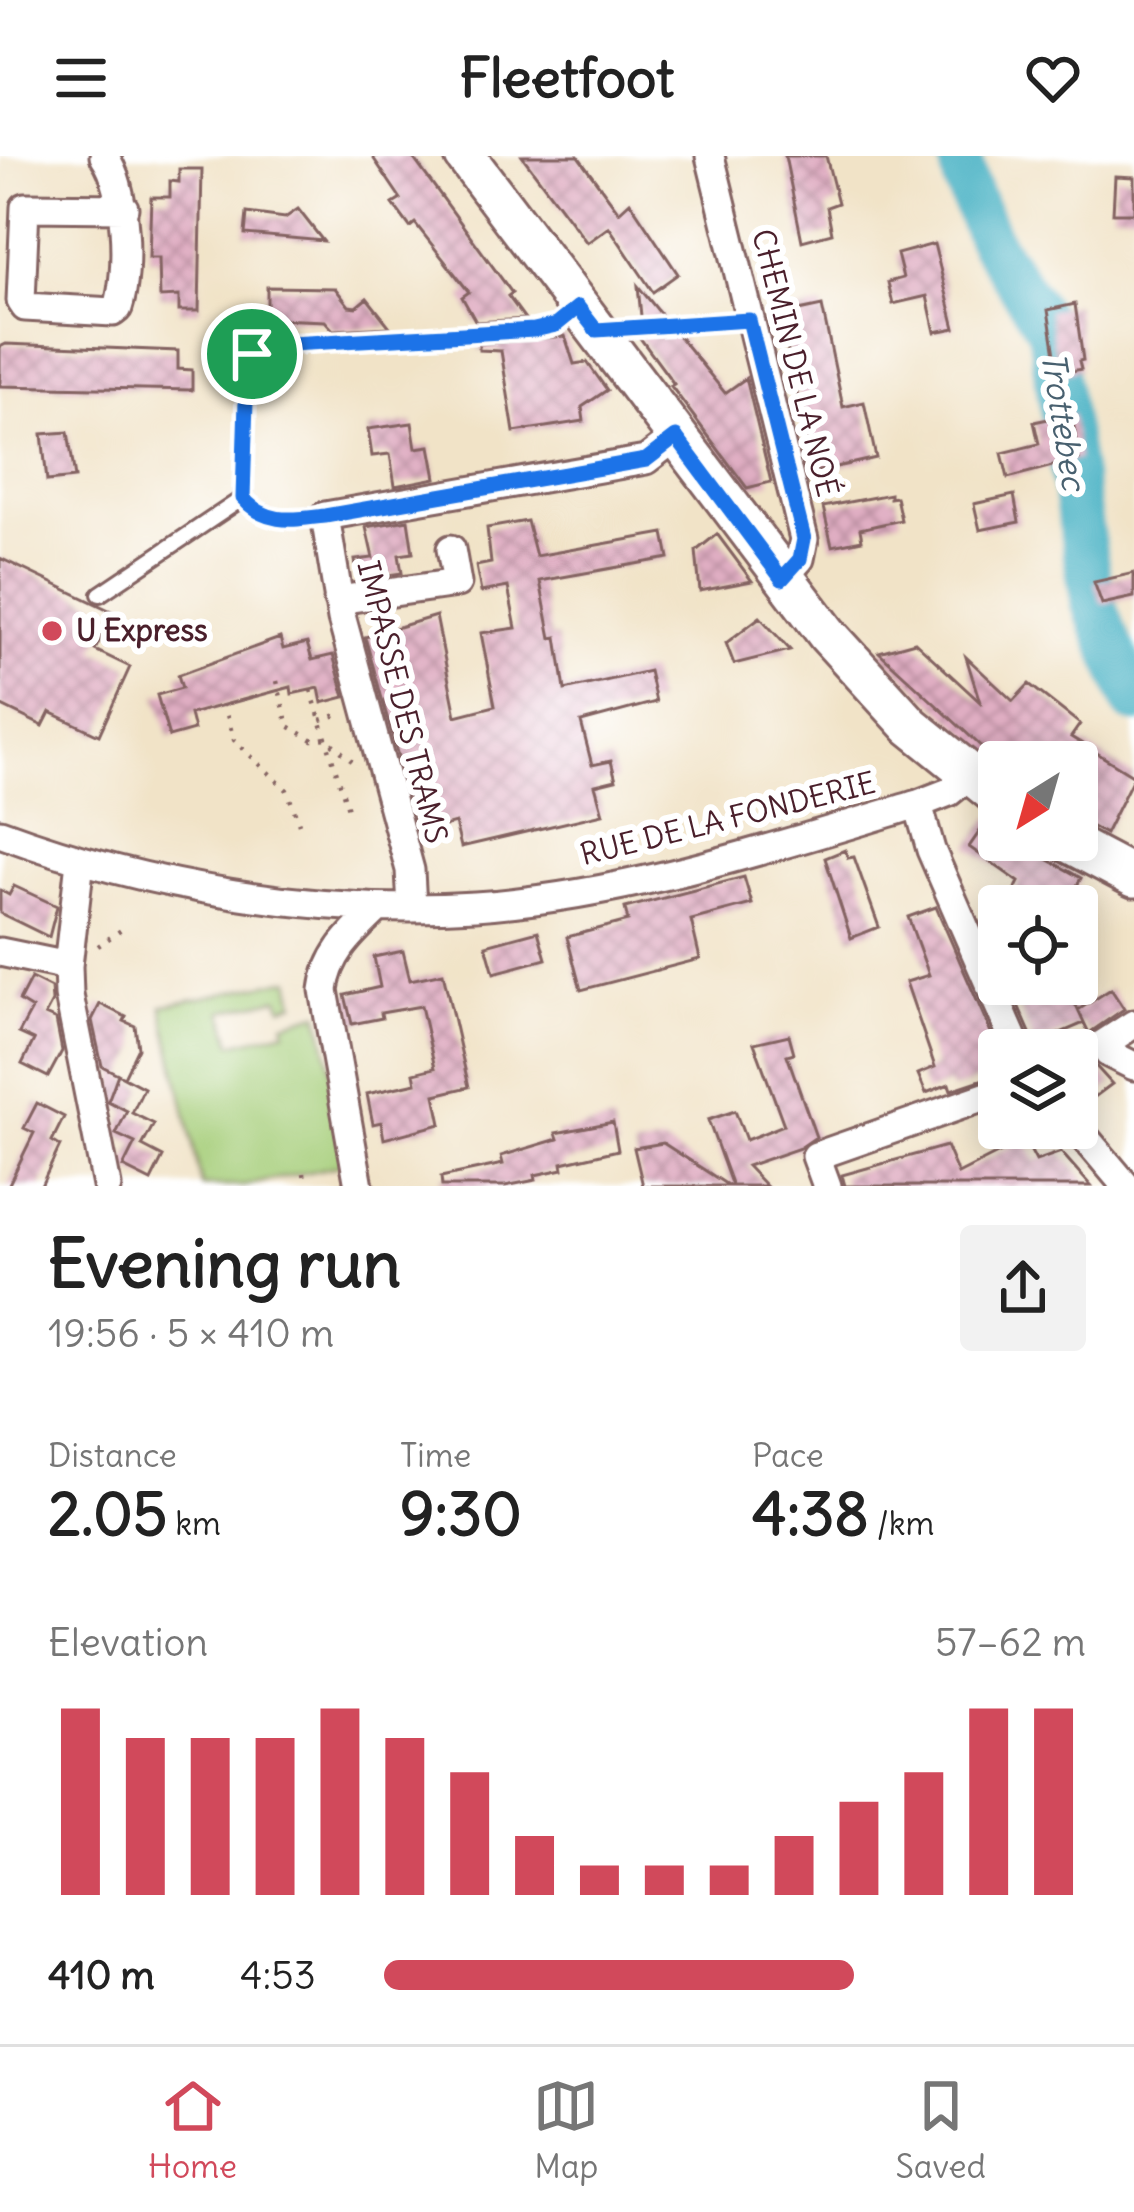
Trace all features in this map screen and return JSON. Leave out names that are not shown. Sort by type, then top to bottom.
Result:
[{"type":"main road","points":[[466,156],[782,579],[873,688],[978,781]]},
{"type":"main road","points":[[1098,858],[1134,877]]},
{"type":"street","points":[[104,156],[121,187],[124,208],[118,308],[113,312],[25,307],[21,301],[25,207],[124,208]]},
{"type":"street","name":"CHEMIN DE LA NOÉ","points":[[710,156],[804,539],[800,559],[782,579]]},
{"type":"street","points":[[325,516],[646,460],[676,437]]},
{"type":"street","name":"IMPASSE DES TRAMS","points":[[325,516],[338,600],[410,870],[412,908]]},
{"type":"street","points":[[338,600],[457,583],[451,549]]},
{"type":"street","name":"RUE DE LA FONDERIE","points":[[0,833],[80,861],[215,890],[378,908],[477,906],[602,889],[773,847],[978,787]]},
{"type":"street","points":[[918,804],[931,850],[1009,1029]]},
{"type":"street","points":[[80,861],[68,995],[107,1186]]},
{"type":"street","points":[[359,1186],[324,990],[334,955],[378,908]]},
{"type":"street","points":[[0,952],[68,966]]},
{"type":"street","points":[[1098,1046],[1134,1024]]},
{"type":"street","points":[[1103,1044],[1108,1053],[1134,1066]]},
{"type":"street","points":[[827,1186],[816,1156],[978,1101]]},
{"type":"street","points":[[1095,1149],[1126,1186]]},
{"type":"lane","points":[[325,516],[281,521],[253,510],[243,498],[256,346],[534,330],[587,318]]},
{"type":"lane","points":[[100,594],[243,498]]},
{"type":"path","points":[[587,318],[749,320]]},
{"type":"path","points":[[277,681],[288,726],[313,740],[326,738]]},
{"type":"path","points":[[311,690],[348,808]]},
{"type":"path","points":[[224,704],[234,740],[287,790],[298,824]]},
{"type":"path","points":[[326,738],[352,761],[382,765]]},
{"type":"path","points":[[304,1173],[306,1186]]},
{"type":"green space","points":[[290,979],[295,1003],[282,1007],[279,998],[223,1011],[232,1044],[286,1031],[284,1023],[319,1013],[350,1163],[244,1186],[202,1186],[162,1006]]},
{"type":"building","points":[[372,156],[412,156],[512,293],[508,296],[525,319],[476,322],[462,297],[469,292],[415,223],[410,227],[393,204],[401,199]]},
{"type":"building","points":[[522,156],[578,156],[619,212],[630,202],[678,274],[653,292],[609,227],[587,243]]},
{"type":"building","points":[[785,156],[826,156],[838,203],[827,207],[832,233],[802,241]]},
{"type":"building","points":[[179,169],[202,169],[199,311],[179,311],[179,296],[160,297],[159,258],[149,258],[151,197],[170,197],[170,181],[179,182]]},
{"type":"building","points":[[1115,176],[1134,177],[1134,213],[1113,213]]},
{"type":"building","points":[[298,209],[323,241],[245,234],[247,213],[285,218]]},
{"type":"building","points":[[934,244],[955,328],[935,332],[927,296],[893,304],[888,282],[903,278],[897,254]]},
{"type":"building","points":[[638,286],[725,393],[746,378],[771,482],[747,488],[671,386],[674,384],[637,334],[642,326]]},
{"type":"building","points":[[267,287],[335,288],[349,306],[356,307],[367,298],[390,327],[333,330],[325,321],[275,319],[275,311],[267,310]]},
{"type":"building","points":[[1075,304],[1081,369],[1058,374],[1048,310]]},
{"type":"building","points":[[822,306],[843,407],[864,402],[876,458],[814,472],[780,315]]},
{"type":"building","points":[[565,336],[574,364],[587,362],[607,390],[582,407],[584,421],[514,432],[501,351],[479,350],[479,344]]},
{"type":"building","points":[[0,347],[178,351],[178,369],[192,370],[192,390],[0,386]]},
{"type":"building","points":[[1072,414],[1079,459],[1008,478],[1002,453],[1039,444],[1034,422]]},
{"type":"building","points":[[412,423],[416,448],[430,446],[436,478],[395,486],[390,454],[372,456],[368,429]]},
{"type":"building","points":[[68,432],[75,478],[47,481],[42,434]]},
{"type":"building","points":[[890,494],[896,497],[901,520],[860,529],[862,540],[832,546],[823,507]]},
{"type":"building","points":[[1014,495],[1019,522],[980,530],[974,504]]},
{"type":"building","points":[[408,520],[413,553],[399,555],[402,573],[358,579],[355,560],[373,558],[366,527]]},
{"type":"building","points":[[527,521],[536,556],[664,533],[669,558],[540,581],[551,638],[557,637],[565,690],[649,671],[656,702],[581,722],[592,765],[611,761],[616,780],[595,785],[603,814],[461,847],[455,823],[419,833],[365,637],[436,616],[456,716],[495,706],[481,633],[516,628],[508,587],[481,592],[476,566],[491,563],[487,528]]},
{"type":"building","points":[[717,534],[752,581],[700,591],[696,551]]},
{"type":"building","name":"U Express","points":[[0,558],[113,612],[95,650],[130,667],[99,735],[50,712],[43,726],[0,705]]},
{"type":"building","points":[[1134,573],[1134,597],[1102,604],[1094,582]]},
{"type":"building","points":[[760,617],[790,650],[734,664],[726,643]]},
{"type":"building","points":[[280,638],[283,649],[307,643],[312,660],[333,655],[345,697],[322,703],[319,688],[292,694],[291,687],[190,714],[194,730],[169,737],[157,695],[182,688],[178,675]]},
{"type":"building","points":[[915,642],[980,702],[966,657],[1013,701],[1029,684],[1080,724],[1071,737],[1077,741],[978,744],[879,652]]},
{"type":"building","points":[[1098,754],[1134,776],[1105,834],[1098,830]]},
{"type":"building","points":[[845,850],[848,858],[854,857],[879,927],[851,938],[825,858]]},
{"type":"building","points":[[989,861],[1051,861],[1081,878],[1077,885],[1019,882]]},
{"type":"building","points":[[744,877],[752,904],[691,920],[700,959],[581,990],[567,937],[628,921],[625,908]]},
{"type":"building","points":[[14,886],[57,906],[49,937],[0,913],[0,890],[9,895]]},
{"type":"building","points":[[936,907],[989,1029],[978,1029],[978,1081],[926,1093],[918,1074],[935,1067],[906,982],[929,975],[908,917]]},
{"type":"building","points":[[538,931],[546,959],[494,973],[486,945]]},
{"type":"building","points":[[403,951],[410,980],[443,973],[469,1087],[435,1095],[441,1124],[384,1139],[381,1122],[373,1124],[367,1094],[416,1083],[414,1073],[435,1068],[421,1006],[352,1024],[345,995],[380,987],[374,957]]},
{"type":"building","points":[[31,978],[51,988],[52,1002],[45,1015],[56,1020],[62,1051],[48,1077],[22,1064],[34,1040],[19,1033],[32,1009],[19,1001]]},
{"type":"building","points":[[1111,989],[1124,1009],[1095,1029],[1087,1029],[1078,1010],[1098,1005],[1098,997]]},
{"type":"building","points":[[100,1004],[135,1026],[138,1048],[124,1077],[102,1066],[92,1020]]},
{"type":"building","points":[[1018,1005],[1076,1005],[1084,1023],[1070,1029],[1028,1029]]},
{"type":"building","points":[[789,1035],[794,1053],[787,1055],[816,1137],[800,1148],[747,1166],[766,1186],[732,1186],[708,1120],[735,1111],[746,1140],[784,1125],[754,1043]]},
{"type":"building","points":[[1098,1069],[1112,1084],[1098,1094]]},
{"type":"building","points":[[118,1074],[144,1088],[132,1113],[154,1124],[142,1146],[163,1157],[151,1181],[123,1167],[135,1143],[116,1134],[127,1111],[108,1101]]},
{"type":"building","points":[[37,1103],[64,1117],[52,1141],[60,1146],[41,1186],[8,1186],[34,1133],[24,1128]]},
{"type":"building","points":[[613,1122],[618,1150],[562,1163],[563,1169],[535,1175],[536,1180],[505,1186],[442,1186],[441,1177],[503,1164],[501,1156],[558,1139],[556,1133]]},
{"type":"building","points":[[663,1143],[729,1186],[643,1186],[634,1148]]},
{"type":"building","points":[[946,1146],[958,1174],[1007,1149],[1030,1149],[1036,1161],[1061,1152],[1091,1186],[845,1186],[842,1175]]},
{"type":"waterway","name":"Trottebec","points":[[960,156],[991,244],[1049,330],[1093,603],[1134,701]]},
{"type":"place","name":"U Express","points":[[52,631]]},
{"type":"route","points":[[578,307],[596,330],[749,320],[804,539],[803,553],[782,579],[676,437],[646,460],[538,482],[325,516],[281,521],[266,517],[243,498],[242,487],[252,354],[265,343],[534,330],[556,325],[578,307]]}]
